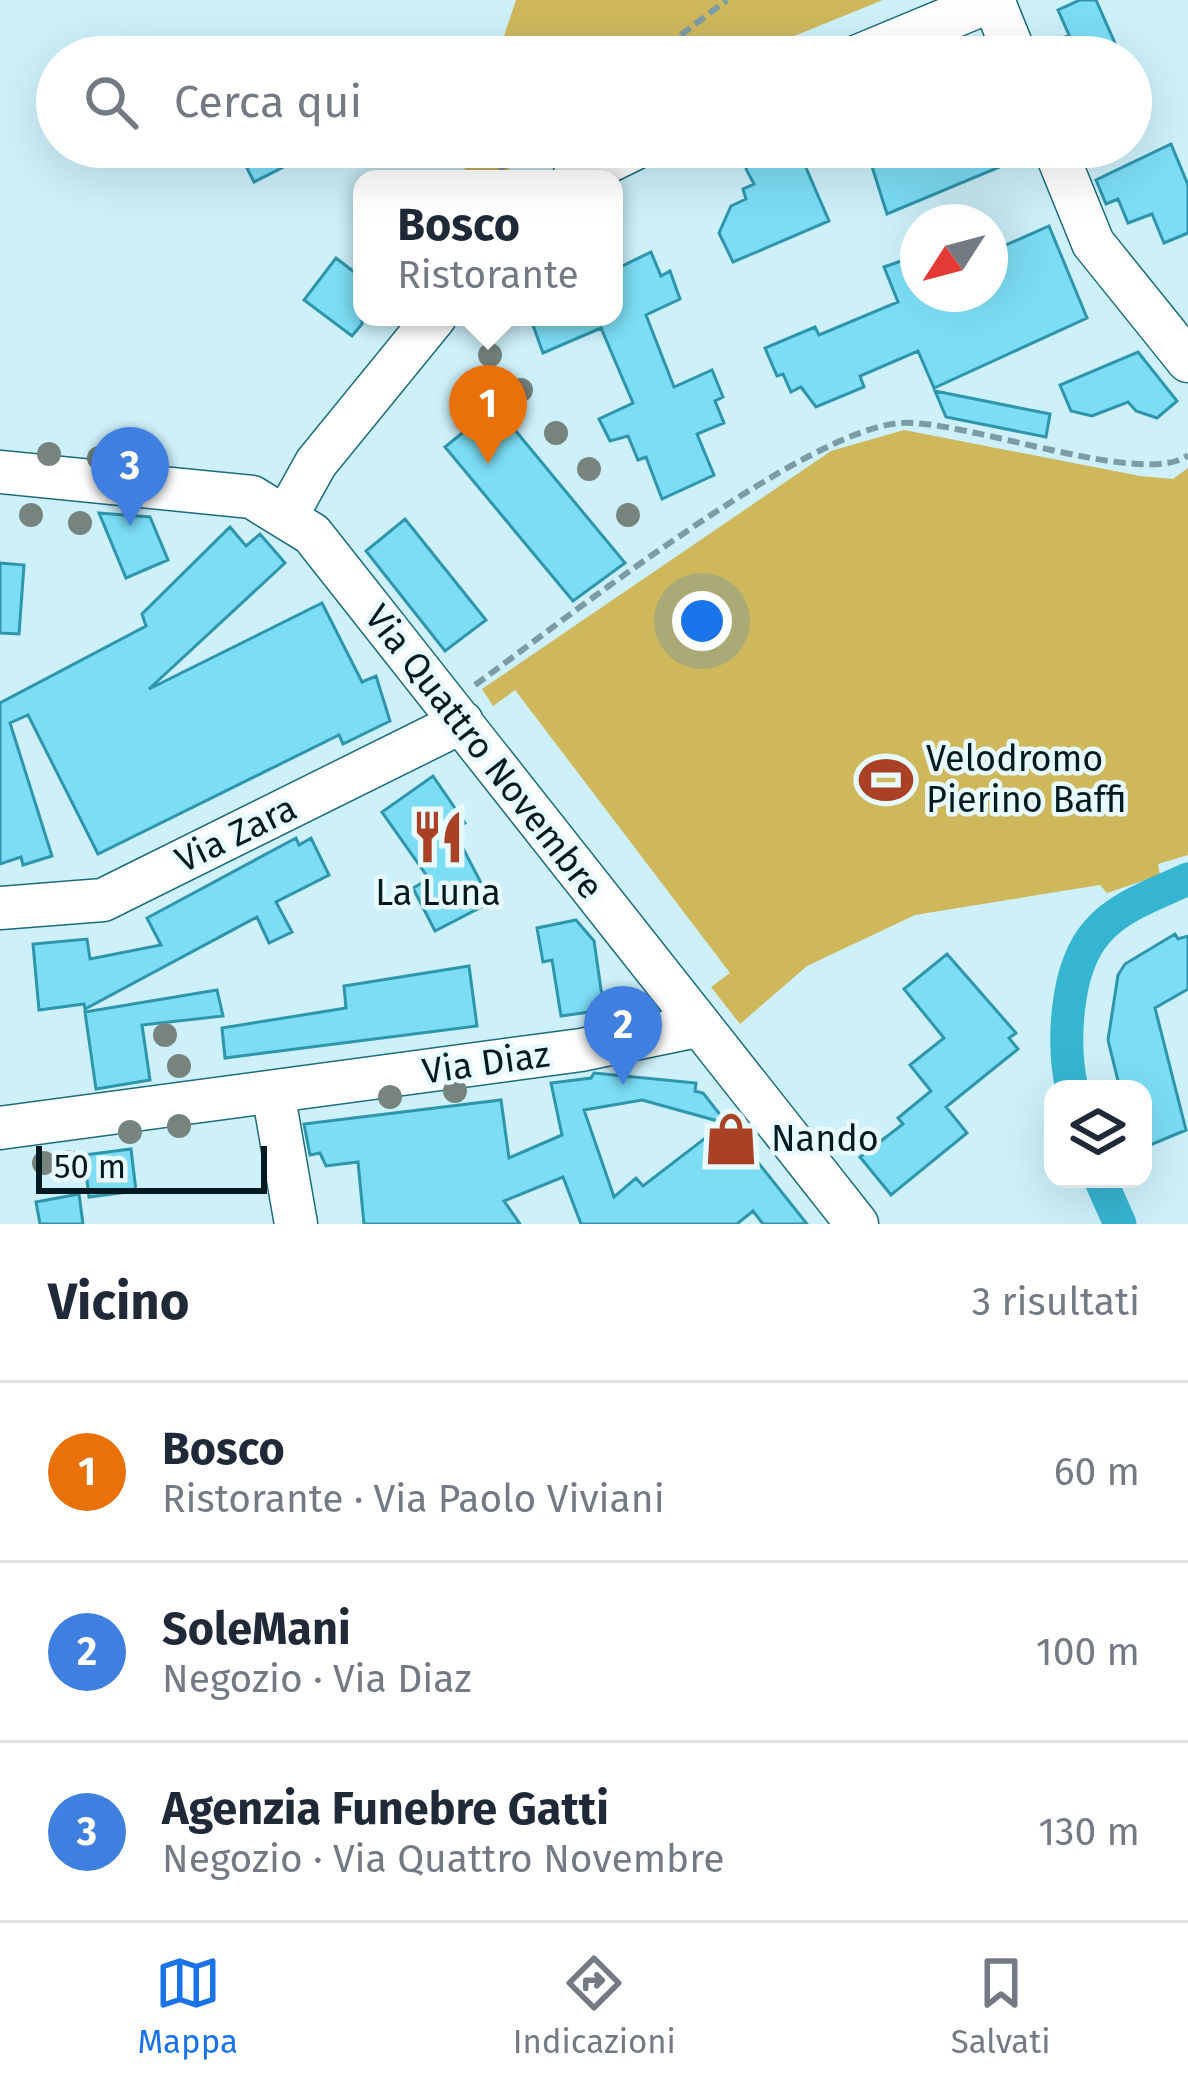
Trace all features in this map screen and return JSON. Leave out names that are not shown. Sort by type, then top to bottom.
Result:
[{"type":"street","points":[[906,36],[993,0],[1008,36]]},
{"type":"street","points":[[1063,168],[1093,243],[1188,361]]},
{"type":"street","points":[[286,517],[316,463],[428,326]]},
{"type":"street","name":"Via Quattro Novembre","points":[[0,472],[252,497],[312,534],[857,1224]]},
{"type":"street","name":"Via Zara","points":[[0,908],[103,900],[455,713]]},
{"type":"street","name":"Via Diaz","points":[[0,1128],[609,1046],[697,1026]]},
{"type":"street","points":[[273,1092],[296,1224]]},
{"type":"path","points":[[680,36],[727,0]]},
{"type":"path","points":[[455,713],[638,567],[829,444],[901,423],[952,428],[1113,463],[1179,462],[1188,454]]},
{"type":"shaded area","points":[[516,0],[883,0],[794,36],[504,36]]},
{"type":"shaded area","name":"Velodromo Pierino Baffi","points":[[904,430],[1140,476],[1173,479],[1188,468],[1188,855],[1158,864],[1160,875],[1107,893],[1100,885],[915,915],[807,966],[740,1024],[711,987],[730,973],[515,690],[493,706],[482,689],[831,451]]},
{"type":"building","points":[[1080,0],[1096,0],[1112,36],[1067,36],[1058,10]]},
{"type":"building","points":[[1171,144],[1188,185],[1188,233],[1164,243],[1152,214],[1128,223],[1118,199],[1106,204],[1096,180],[1121,168],[1152,168],[1152,153]]},
{"type":"building","points":[[247,168],[282,168],[254,182]]},
{"type":"building","points":[[806,168],[829,221],[733,262],[719,233],[731,206],[746,199],[743,189],[754,184],[746,169]]},
{"type":"building","points":[[872,168],[997,168],[911,204],[900,204],[900,209],[887,214]]},
{"type":"building","points":[[1049,226],[1087,318],[934,388],[918,351],[860,376],[864,387],[816,407],[801,387],[791,392],[783,374],[777,376],[765,348],[815,327],[819,335],[898,302],[884,267],[900,261],[900,312],[1008,312],[1008,244]]},
{"type":"building","points":[[651,252],[661,276],[670,271],[680,299],[646,315],[674,387],[712,370],[723,397],[715,401],[724,423],[697,434],[714,475],[662,499],[646,457],[638,460],[628,436],[610,441],[599,419],[633,403],[601,328],[543,353],[533,326],[623,326],[623,266]]},
{"type":"building","points":[[336,258],[353,271],[353,326],[360,326],[352,336],[304,300]]},
{"type":"building","points":[[1138,352],[1177,401],[1157,418],[1136,411],[1128,402],[1092,416],[1071,411],[1060,385]]},
{"type":"building","points":[[935,391],[1050,414],[1046,437],[946,417]]},
{"type":"building","points":[[495,406],[625,563],[573,601],[445,447]]},
{"type":"building","points":[[99,513],[150,517],[168,560],[126,578]]},
{"type":"building","points":[[405,519],[486,620],[445,651],[366,551]]},
{"type":"building","points":[[230,527],[246,546],[260,534],[285,563],[149,689],[322,603],[362,682],[376,676],[390,721],[343,744],[339,735],[98,854],[28,715],[10,723],[52,856],[23,865],[21,857],[0,864],[0,703],[146,626],[142,614]]},
{"type":"building","points":[[0,563],[24,565],[19,634],[0,633]]},
{"type":"building","points":[[433,776],[465,823],[454,831],[491,902],[435,931],[413,888],[429,879],[382,812]]},
{"type":"building","points":[[296,838],[299,845],[311,838],[329,875],[276,902],[292,932],[269,943],[257,917],[85,1009],[84,1004],[39,1010],[33,944],[87,939],[90,959],[161,945],[147,918]]},
{"type":"building","points":[[576,920],[594,941],[604,1010],[561,1016],[552,960],[543,962],[537,928]]},
{"type":"building","points":[[1175,934],[1178,939],[1188,936],[1188,989],[1155,1008],[1186,1130],[1152,1144],[1152,1080],[1118,1080],[1108,1040],[1118,975],[1125,964]]},
{"type":"building","points":[[947,954],[1016,1033],[1009,1038],[1018,1049],[946,1107],[967,1133],[891,1195],[860,1157],[903,1124],[898,1118],[931,1091],[910,1065],[944,1038],[904,989]]},
{"type":"building","points":[[469,966],[477,1026],[225,1058],[222,1028],[346,1008],[344,986]]},
{"type":"building","points":[[217,990],[223,1016],[142,1025],[150,1080],[96,1089],[85,1012]]},
{"type":"building","points":[[594,1073],[696,1083],[695,1091],[703,1093],[807,1224],[763,1224],[753,1211],[737,1224],[581,1224],[563,1177],[504,1201],[520,1224],[364,1224],[358,1162],[326,1166],[320,1153],[310,1155],[304,1124],[501,1100],[509,1158],[562,1135],[551,1083],[591,1078]],"holes":[[[642,1100],[725,1123],[643,1186],[636,1178],[614,1197],[584,1110]]]},
{"type":"building","points":[[131,1149],[136,1191],[89,1197],[84,1155]]},
{"type":"building","points":[[79,1194],[83,1224],[40,1224],[36,1202]]},
{"type":"waterway","points":[[1071,1080],[1069,1007],[1086,947],[1116,915],[1188,879]]},
{"type":"waterway","points":[[1104,1188],[1120,1224]]},
{"type":"place","name":"Bosco","points":[[488,464]]},
{"type":"place","name":"Agenzia Funebre Gatti","points":[[130,526]]},
{"type":"place","name":"Velodromo Pierino Baffi","points":[[886,780]]},
{"type":"place","name":"La Luna","points":[[438,837]]},
{"type":"place","name":"SoleMani","points":[[623,1085]]},
{"type":"place","name":"Nando","points":[[731,1139]]}]
